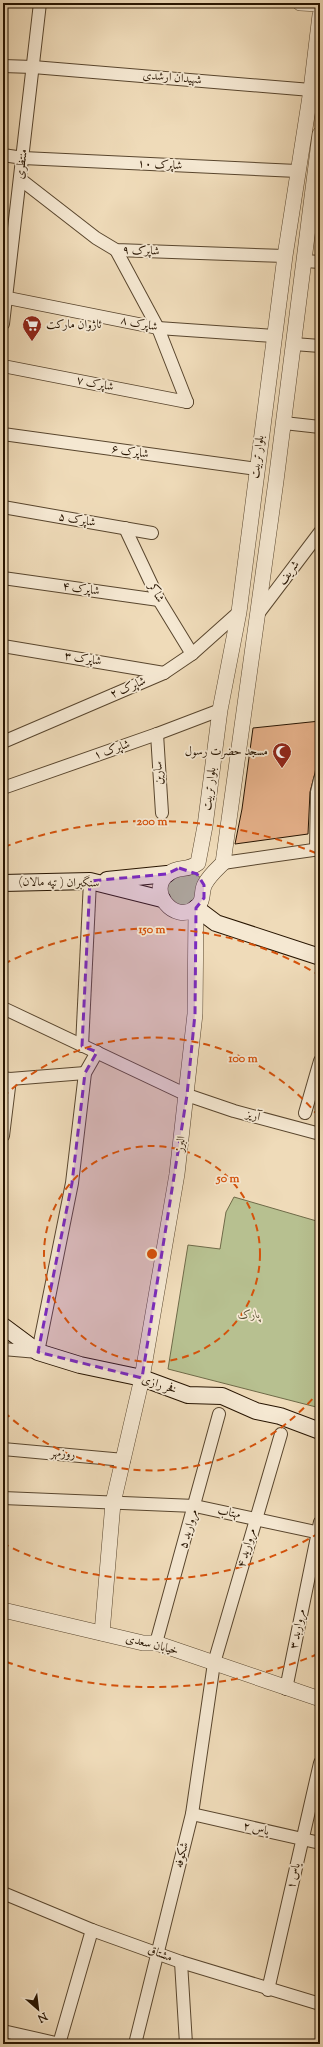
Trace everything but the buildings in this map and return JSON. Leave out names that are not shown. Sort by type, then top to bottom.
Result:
[{"type":"main road","points":[[90,881],[167,874]]},
{"type":"main road","name":"سنگبران ( تپه مالان)","points":[[3,883],[90,881],[162,899]]},
{"type":"main road","points":[[196,908],[216,923],[320,957]]},
{"type":"main road","name":"فخر رازی","points":[[3,1326],[38,1352],[80,1365],[142,1378],[188,1395],[222,1396],[256,1411],[280,1416],[320,1431]]},
{"type":"street","name":"منتظری","points":[[3,324],[9,226],[20,179],[23,158],[40,3]]},
{"type":"street","points":[[300,3],[320,4]]},
{"type":"street","name":"بلوار تربیت","points":[[189,869],[198,863],[205,826],[220,710],[239,612],[274,336],[297,171],[311,90],[320,15]]},
{"type":"street","name":"شهیدان ارشدی","points":[[3,66],[33,67],[311,90]]},
{"type":"street","name":"بلوار تربیت","points":[[223,863],[294,344],[313,261],[320,134]]},
{"type":"street","name":"شاپرک ۱۰","points":[[3,155],[23,158],[297,171]]},
{"type":"street","name":"شاپرک ۹","points":[[20,179],[96,238],[116,250],[285,256]]},
{"type":"street","points":[[116,250],[158,328]]},
{"type":"street","name":"شاپرک ۸","points":[[5,297],[158,328],[274,336]]},
{"type":"street","name":"شاپرک ۷","points":[[3,366],[187,402],[158,328]]},
{"type":"street","points":[[294,344],[320,346]]},
{"type":"street","points":[[284,423],[320,427]]},
{"type":"street","name":"شاپرک ۶","points":[[3,434],[256,469]]},
{"type":"street","name":"شاپرک ۵","points":[[3,507],[152,533]]},
{"type":"street","name":"شاکر","points":[[125,528],[159,600],[192,654]]},
{"type":"street","name":"شریف","points":[[258,614],[320,532]]},
{"type":"street","name":"شاپرک ۴","points":[[3,578],[159,600]]},
{"type":"street","name":"شاپرک ۲","points":[[3,742],[164,673],[192,654],[239,612]]},
{"type":"street","name":"شاپرک ۳","points":[[3,646],[164,673]]},
{"type":"street","name":"شاپرک ۱","points":[[3,788],[157,734],[220,710]]},
{"type":"street","name":"سارین","points":[[157,734],[162,813]]},
{"type":"street","points":[[204,885],[223,863],[318,849],[317,792],[320,779]]},
{"type":"street","points":[[179,868],[189,869],[197,874],[204,885],[204,898],[196,908],[189,912],[175,911],[162,899],[160,888],[167,874],[179,868]]},
{"type":"street","points":[[82,1046],[90,881]]},
{"type":"street","name":"البرز","points":[[102,1632],[113,1503],[142,1378],[177,1174],[195,1014],[196,908]]},
{"type":"street","name":"آریز","points":[[3,1008],[187,1095],[234,1111],[320,1134]]},
{"type":"street","points":[[3,1349],[38,1352],[72,1183],[84,1073],[97,1052]]},
{"type":"street","points":[[305,1113],[320,1059]]},
{"type":"street","points":[[3,1136],[6,1079],[84,1073]]},
{"type":"street","name":"مروارید ۵","points":[[156,1643],[220,1414]]},
{"type":"street","name":"مروارید ۴","points":[[214,1663],[281,1434]]},
{"type":"street","name":"روزمهر","points":[[3,1449],[124,1460]]},
{"type":"street","name":"مهتاب","points":[[3,1498],[195,1506],[319,1529]]},
{"type":"street","name":"مرواربد ۳","points":[[286,1689],[319,1529]]},
{"type":"street","name":"خیابان سعدی","points":[[3,1610],[144,1643],[156,1643],[286,1689],[320,1699]]},
{"type":"street","name":"شکوفه","points":[[135,2044],[192,1814],[214,1663]]},
{"type":"street","name":"یاس ۱","points":[[268,1990],[320,1763]]},
{"type":"street","name":"یاس ۲","points":[[192,1814],[320,1843]]},
{"type":"street","name":"مشتاق","points":[[3,1893],[92,1930],[157,1952],[181,1962],[268,1990],[320,2004]]},
{"type":"street","points":[[3,2030],[59,2044],[92,1930]]},
{"type":"street","points":[[181,1962],[186,2044]]},
{"type":"highlighted area","points":[[179,868],[197,874],[204,885],[204,898],[196,908],[195,1014],[187,1095],[142,1378],[38,1352],[72,1183],[85,1073],[97,1052],[82,1046],[90,881],[167,874]]},
{"type":"green space","points":[[189,869],[201,878],[204,898],[175,911],[162,881]]},
{"type":"green space","name":"پارک","points":[[234,1197],[320,1222],[320,1408],[168,1369],[188,1245],[220,1249],[226,1212]]},
{"type":"place","name":"ئاژوان مارکت","points":[[32,342]]},
{"type":"place","name":"مسجد حضرت رسول","points":[[282,769]]}]
